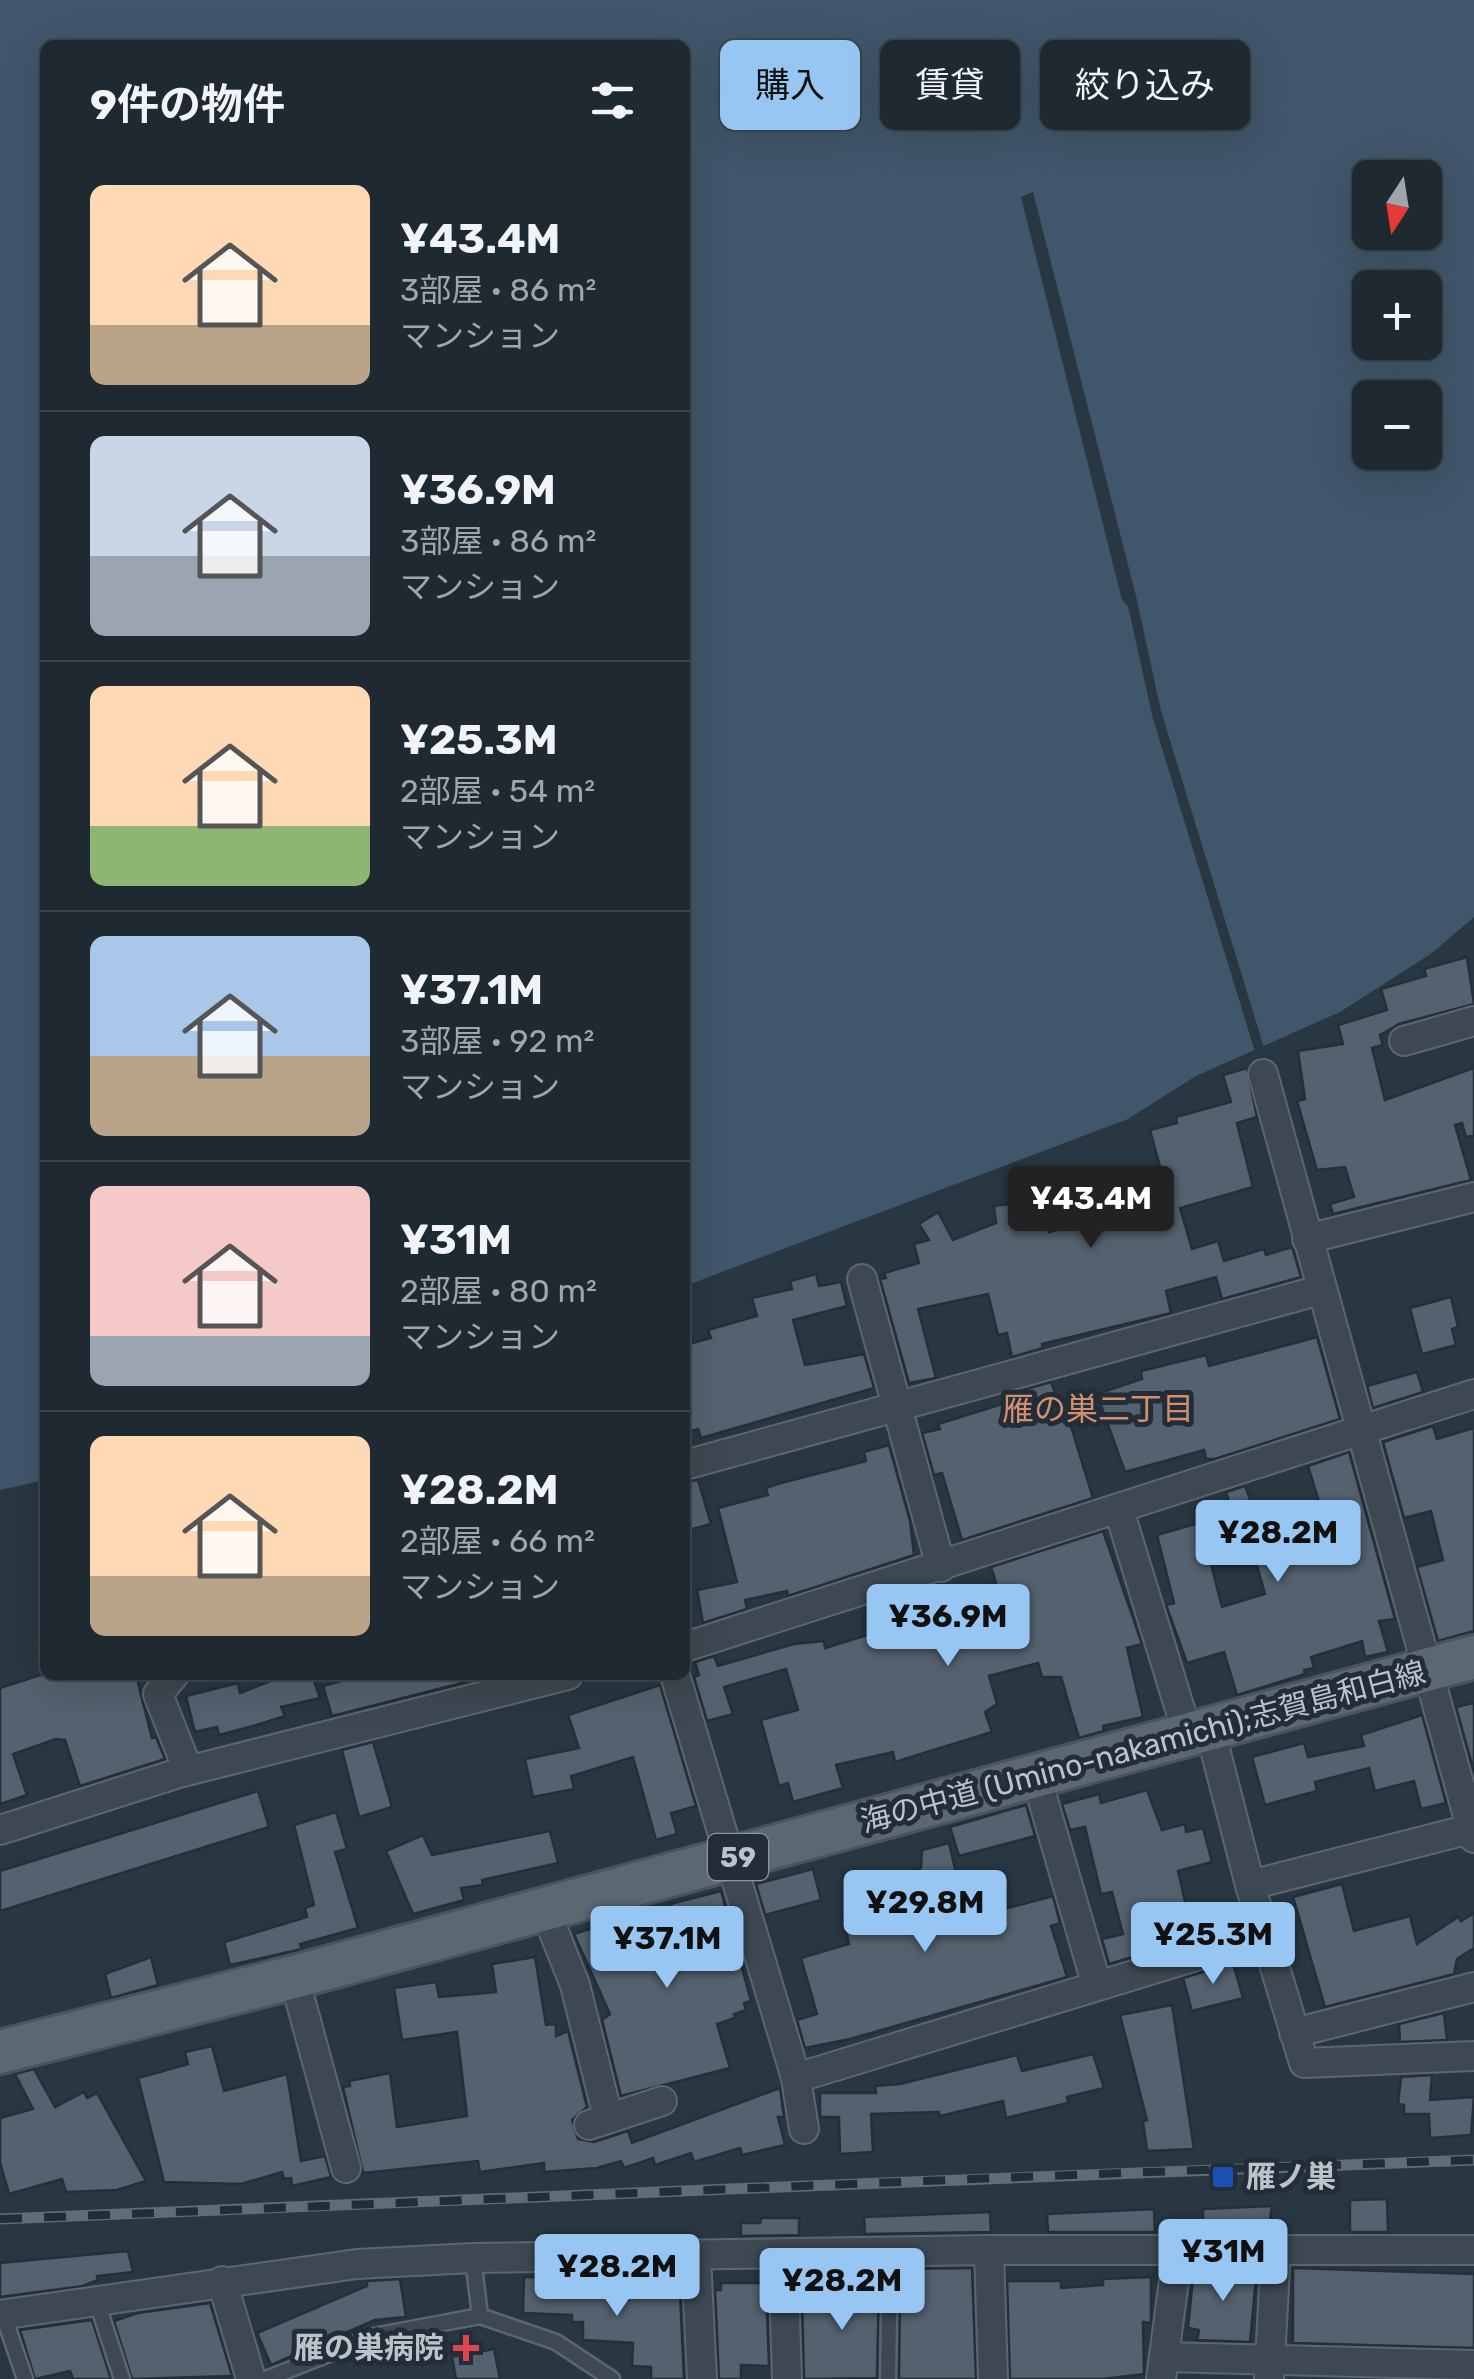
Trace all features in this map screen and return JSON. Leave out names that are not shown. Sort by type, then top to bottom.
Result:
[{"type":"main road","name":"海の中道 (Umino-nakamichi);志賀島和白線","points":[[0,2052],[294,1977],[1474,1657]]},
{"type":"street","points":[[1404,1041],[1474,1021]]},
{"type":"street","points":[[1250,1885],[1473,1832],[1262,1074]]},
{"type":"street","points":[[1307,1239],[1474,1197]]},
{"type":"street","points":[[862,1280],[942,1567]]},
{"type":"street","points":[[690,1463],[1320,1290]]},
{"type":"street","points":[[690,1645],[1474,1394]]},
{"type":"street","points":[[1119,1510],[1198,1729],[1304,2063],[1474,2056]]},
{"type":"street","points":[[170,1680],[158,1694],[188,1770]]},
{"type":"street","points":[[0,1830],[470,1686],[523,1680]]},
{"type":"street","points":[[676,1680],[796,2078],[804,2128]]},
{"type":"street","points":[[1036,1776],[1097,1986]]},
{"type":"street","points":[[544,1907],[575,1985],[599,2121],[662,2101]]},
{"type":"street","points":[[796,2078],[1266,1935]]},
{"type":"street","points":[[294,1977],[346,2168]]},
{"type":"street","points":[[1294,2033],[1474,1988]]},
{"type":"street","points":[[990,2250],[994,2379]]},
{"type":"street","points":[[1,2314],[356,2264],[472,2258],[990,2250],[1474,2250]]},
{"type":"street","points":[[1178,2250],[1162,2368],[1461,2369]]},
{"type":"street","points":[[1270,2368],[1276,2250]]},
{"type":"street","points":[[696,2256],[702,2379]]},
{"type":"street","points":[[783,2256],[787,2379]]},
{"type":"street","points":[[222,2280],[251,2379]]},
{"type":"lane","points":[[888,2379],[890,2252]]},
{"type":"lane","points":[[472,2258],[480,2316]]},
{"type":"lane","points":[[96,2298],[122,2379]]},
{"type":"lane","points":[[1,2314],[25,2379]]},
{"type":"lane","points":[[266,2379],[374,2336],[480,2316],[556,2342],[612,2379]]},
{"type":"water","points":[[0,0],[1474,0],[1474,917],[1432,953],[1340,1012],[1196,1076],[1128,1119],[690,1284],[690,40],[40,40],[40,1481],[0,1490]]},
{"type":"pier","points":[[1033,192],[1136,596],[1161,711],[1265,1051],[1256,1055],[1153,719],[1128,606],[1122,600],[1021,197]]},
{"type":"building","points":[[1467,957],[1474,1004],[1399,1024],[1380,1035],[1383,1045],[1372,1048],[1385,1100],[1474,1068],[1474,1136],[1466,1137],[1462,1123],[1455,1125],[1471,1180],[1333,1214],[1330,1204],[1354,1197],[1345,1167],[1317,1170],[1297,1101],[1305,1099],[1298,1051],[1343,1044],[1338,1025],[1387,1010],[1381,989],[1426,976],[1424,969]]},
{"type":"building","points":[[1247,1068],[1257,1117],[1237,1123],[1253,1187],[1180,1208],[1192,1249],[1218,1241],[1224,1261],[1264,1249],[1266,1255],[1292,1247],[1301,1277],[1222,1299],[1216,1277],[1166,1291],[1171,1313],[1042,1344],[1043,1348],[1012,1357],[1007,1333],[998,1335],[988,1294],[918,1309],[936,1378],[909,1383],[880,1279],[886,1278],[884,1273],[919,1263],[914,1244],[929,1240],[919,1224],[938,1212],[953,1240],[996,1223],[994,1206],[1031,1201],[1035,1219],[1044,1216],[1049,1232],[1169,1200],[1150,1130],[1177,1123],[1176,1117],[1231,1102],[1223,1075]]},
{"type":"building","points":[[816,1274],[819,1286],[841,1282],[847,1306],[793,1320],[805,1365],[864,1354],[874,1388],[701,1438],[698,1429],[690,1431],[690,1344],[711,1338],[708,1330],[757,1316],[752,1298],[792,1289],[790,1281]]},
{"type":"building","points":[[1451,1297],[1458,1327],[1452,1329],[1456,1345],[1422,1354],[1410,1308]]},
{"type":"building","points":[[1317,1337],[1340,1419],[1215,1459],[1206,1459],[1204,1450],[1125,1472],[1097,1394],[1142,1379],[1141,1371],[1206,1355],[1209,1366]]},
{"type":"building","points":[[1417,1372],[1423,1392],[1373,1408],[1367,1386]]},
{"type":"building","points":[[1051,1382],[1060,1405],[1064,1404],[1093,1498],[962,1540],[942,1473],[934,1475],[922,1433],[940,1429],[938,1424],[1022,1398],[1020,1391]]},
{"type":"building","points":[[1433,1426],[1437,1439],[1474,1428],[1474,1631],[1438,1641],[1417,1567],[1443,1560],[1431,1511],[1404,1518],[1383,1442]]},
{"type":"building","points":[[889,1445],[910,1521],[914,1555],[788,1596],[787,1591],[745,1600],[747,1609],[703,1623],[697,1590],[737,1582],[718,1508],[768,1495],[766,1488],[781,1483],[866,1461],[864,1452]]},
{"type":"building","points":[[1349,1452],[1395,1619],[1379,1621],[1388,1652],[1365,1657],[1362,1641],[1311,1657],[1314,1668],[1304,1670],[1305,1674],[1237,1695],[1224,1652],[1187,1663],[1166,1605],[1174,1603],[1157,1535],[1216,1518],[1214,1510],[1230,1505],[1226,1492],[1245,1486],[1255,1512],[1266,1509],[1277,1546],[1327,1528],[1308,1466]],"holes":[[[1253,1552],[1265,1594],[1222,1607],[1211,1564]]]},
{"type":"building","points":[[698,1480],[711,1524],[690,1530],[690,1481]]},
{"type":"building","points":[[1103,1531],[1142,1644],[1127,1648],[1143,1717],[1103,1726],[1104,1731],[1079,1738],[1061,1677],[1042,1677],[1038,1663],[989,1676],[997,1704],[985,1712],[992,1732],[895,1762],[893,1752],[836,1765],[843,1788],[793,1802],[788,1783],[779,1786],[761,1720],[798,1710],[786,1669],[724,1687],[733,1714],[707,1721],[694,1677],[699,1675],[695,1662],[714,1656],[718,1666],[794,1644],[824,1641],[825,1648],[922,1618],[972,1601],[969,1591],[996,1583],[991,1567]]},
{"type":"building","points":[[40,1675],[40,1680],[137,1680],[152,1738],[156,1737],[165,1759],[80,1786],[65,1740],[56,1739],[13,1754],[27,1795],[0,1804],[0,1688]]},
{"type":"building","points":[[273,1680],[314,1680],[320,1698],[281,1707],[285,1716],[253,1726],[219,1735],[217,1727],[195,1732],[186,1696],[238,1683],[240,1693]]},
{"type":"building","points":[[345,1680],[466,1682],[332,1716],[323,1686]]},
{"type":"building","points":[[660,1685],[696,1806],[671,1813],[677,1834],[656,1840],[633,1757],[571,1776],[574,1789],[533,1797],[525,1759],[579,1748],[568,1715]]},
{"type":"building","points":[[1474,1703],[1474,1772],[1456,1707]]},
{"type":"building","points":[[1422,1715],[1446,1803],[1421,1809],[1414,1781],[1375,1791],[1369,1768],[1315,1782],[1317,1791],[1265,1805],[1252,1757],[1304,1743],[1308,1757],[1364,1746],[1361,1735]]},
{"type":"building","points":[[373,1742],[392,1807],[359,1817],[342,1750]]},
{"type":"building","points":[[1147,1790],[1162,1830],[1185,1824],[1186,1832],[1203,1828],[1212,1862],[1178,1871],[1187,1910],[1222,1908],[1226,1929],[1109,1964],[1102,1939],[1123,1934],[1112,1892],[1101,1894],[1085,1827],[1070,1830],[1062,1804],[1099,1794],[1101,1803]]},
{"type":"building","points":[[258,1791],[269,1827],[0,1911],[0,1871]]},
{"type":"building","points":[[1026,1805],[1035,1836],[959,1856],[950,1827]]},
{"type":"building","points":[[336,1812],[347,1849],[335,1852],[358,1928],[300,1944],[302,1949],[230,1965],[224,1942],[307,1917],[305,1908],[314,1905],[294,1825]]},
{"type":"building","points":[[550,1831],[558,1863],[482,1880],[483,1885],[461,1888],[464,1900],[413,1914],[386,1851],[423,1835],[432,1855]]},
{"type":"building","points":[[949,1843],[962,1898],[968,1897],[974,1917],[1053,1896],[1060,1923],[1051,1926],[1067,1977],[850,2039],[805,2048],[797,2020],[817,2014],[801,1958],[849,1944],[842,1912],[872,1906],[866,1883],[921,1868],[922,1850]]},
{"type":"building","points":[[813,1869],[821,1900],[765,1915],[756,1884]]},
{"type":"building","points":[[1342,1884],[1354,1931],[1410,1916],[1417,1944],[1458,1917],[1461,1921],[1474,1913],[1474,1948],[1457,1959],[1454,1974],[1325,2007],[1293,1897]]},
{"type":"building","points":[[721,1891],[751,2001],[744,2003],[746,2010],[734,2014],[735,2018],[717,2024],[730,2068],[621,2096],[602,2020],[610,2014],[574,1934],[626,1917],[629,1923],[674,1903]]},
{"type":"building","points":[[151,1957],[158,1985],[111,1998],[105,1974]]},
{"type":"building","points":[[535,1957],[546,2025],[556,2024],[556,2036],[568,2031],[587,2107],[572,2120],[578,2139],[594,2142],[628,2131],[632,2143],[780,2088],[784,2117],[778,2117],[785,2145],[742,2155],[740,2148],[694,2162],[691,2153],[655,2165],[653,2158],[624,2168],[621,2161],[597,2168],[544,2172],[544,2163],[480,2172],[478,2161],[363,2173],[343,2087],[350,2086],[349,2081],[390,2073],[397,2127],[467,2116],[457,2032],[402,2040],[394,1988],[436,1982],[439,1997],[496,1992],[492,1964]]},
{"type":"building","points":[[1233,1963],[1243,1998],[1192,2011],[1183,1978]]},
{"type":"building","points":[[1172,2005],[1194,2149],[1147,2151],[1143,2121],[1147,2120],[1120,2015]]},
{"type":"building","points":[[1444,2013],[1447,2040],[1400,2042],[1399,2024]]},
{"type":"building","points":[[212,2046],[224,2091],[287,2074],[301,2161],[325,2156],[331,2177],[292,2186],[291,2178],[284,2179],[282,2172],[241,2184],[164,2182],[138,2078],[188,2064],[185,2052]]},
{"type":"building","points":[[1093,2054],[1104,2088],[1067,2097],[1068,2103],[1006,2118],[1003,2101],[940,2116],[939,2112],[871,2114],[873,2152],[840,2154],[839,2117],[820,2117],[820,2093],[876,2093],[875,2086],[900,2084],[1017,2055],[1022,2071]]},
{"type":"building","points":[[34,2069],[55,2107],[84,2092],[87,2098],[97,2093],[146,2181],[117,2190],[66,2192],[62,2179],[9,2194],[0,2162],[0,2118],[33,2109],[15,2074]]},
{"type":"building","points":[[1432,2075],[1430,2100],[1474,2097],[1471,2135],[1430,2138],[1429,2114],[1404,2114],[1404,2105],[1398,2104],[1401,2077]]},
{"type":"building","points":[[1387,2199],[1388,2232],[1350,2232],[1350,2200]]},
{"type":"building","points":[[1272,2206],[1268,2232],[1203,2232],[1203,2209]]},
{"type":"building","points":[[1154,2209],[1155,2232],[1048,2232],[1047,2214]]},
{"type":"building","points":[[990,2212],[991,2232],[865,2234],[864,2217]]},
{"type":"building","points":[[761,2218],[799,2218],[799,2235],[741,2236],[741,2223],[760,2223]]},
{"type":"building","points":[[128,2251],[133,2272],[97,2276],[98,2280],[83,2286],[0,2297],[0,2263]]},
{"type":"building","points":[[972,2268],[976,2379],[899,2379],[900,2281],[908,2281],[908,2269]]},
{"type":"building","points":[[1194,2268],[1257,2268],[1250,2342],[1197,2340],[1199,2330],[1188,2328]]},
{"type":"building","points":[[1293,2268],[1474,2274],[1474,2348],[1293,2343]]},
{"type":"building","points":[[524,2277],[595,2279],[594,2292],[680,2293],[684,2379],[651,2379],[651,2367],[632,2366],[633,2343],[583,2340],[583,2322],[572,2322],[572,2315],[523,2313]]},
{"type":"building","points":[[1151,2277],[1151,2323],[1143,2322],[1144,2374],[1103,2379],[1010,2379],[1007,2281],[1061,2281],[1061,2288],[1103,2285],[1103,2279]]},
{"type":"building","points":[[400,2279],[406,2317],[375,2320],[271,2365],[257,2333],[367,2286],[367,2281]]},
{"type":"building","points":[[879,2280],[877,2378],[804,2379],[802,2294],[844,2296],[844,2284]]},
{"type":"building","points":[[721,2283],[766,2283],[769,2366],[741,2365],[741,2379],[719,2379],[715,2290],[721,2290]]},
{"type":"building","points":[[210,2303],[232,2376],[132,2379],[114,2321],[138,2313]]},
{"type":"building","points":[[92,2320],[111,2379],[73,2379],[70,2371],[35,2379],[20,2330]]},
{"type":"building","points":[[494,2349],[500,2379],[456,2379],[452,2357]]},
{"type":"railway","points":[[0,2219],[1474,2160]]},
{"type":"place","name":"雁ノ巣","points":[[1223,2177]]},
{"type":"place","name":"雁の巣病院","points":[[466,2348]]},
{"type":"district","name":"雁の巣二丁目","points":[[1098,1409]]}]
